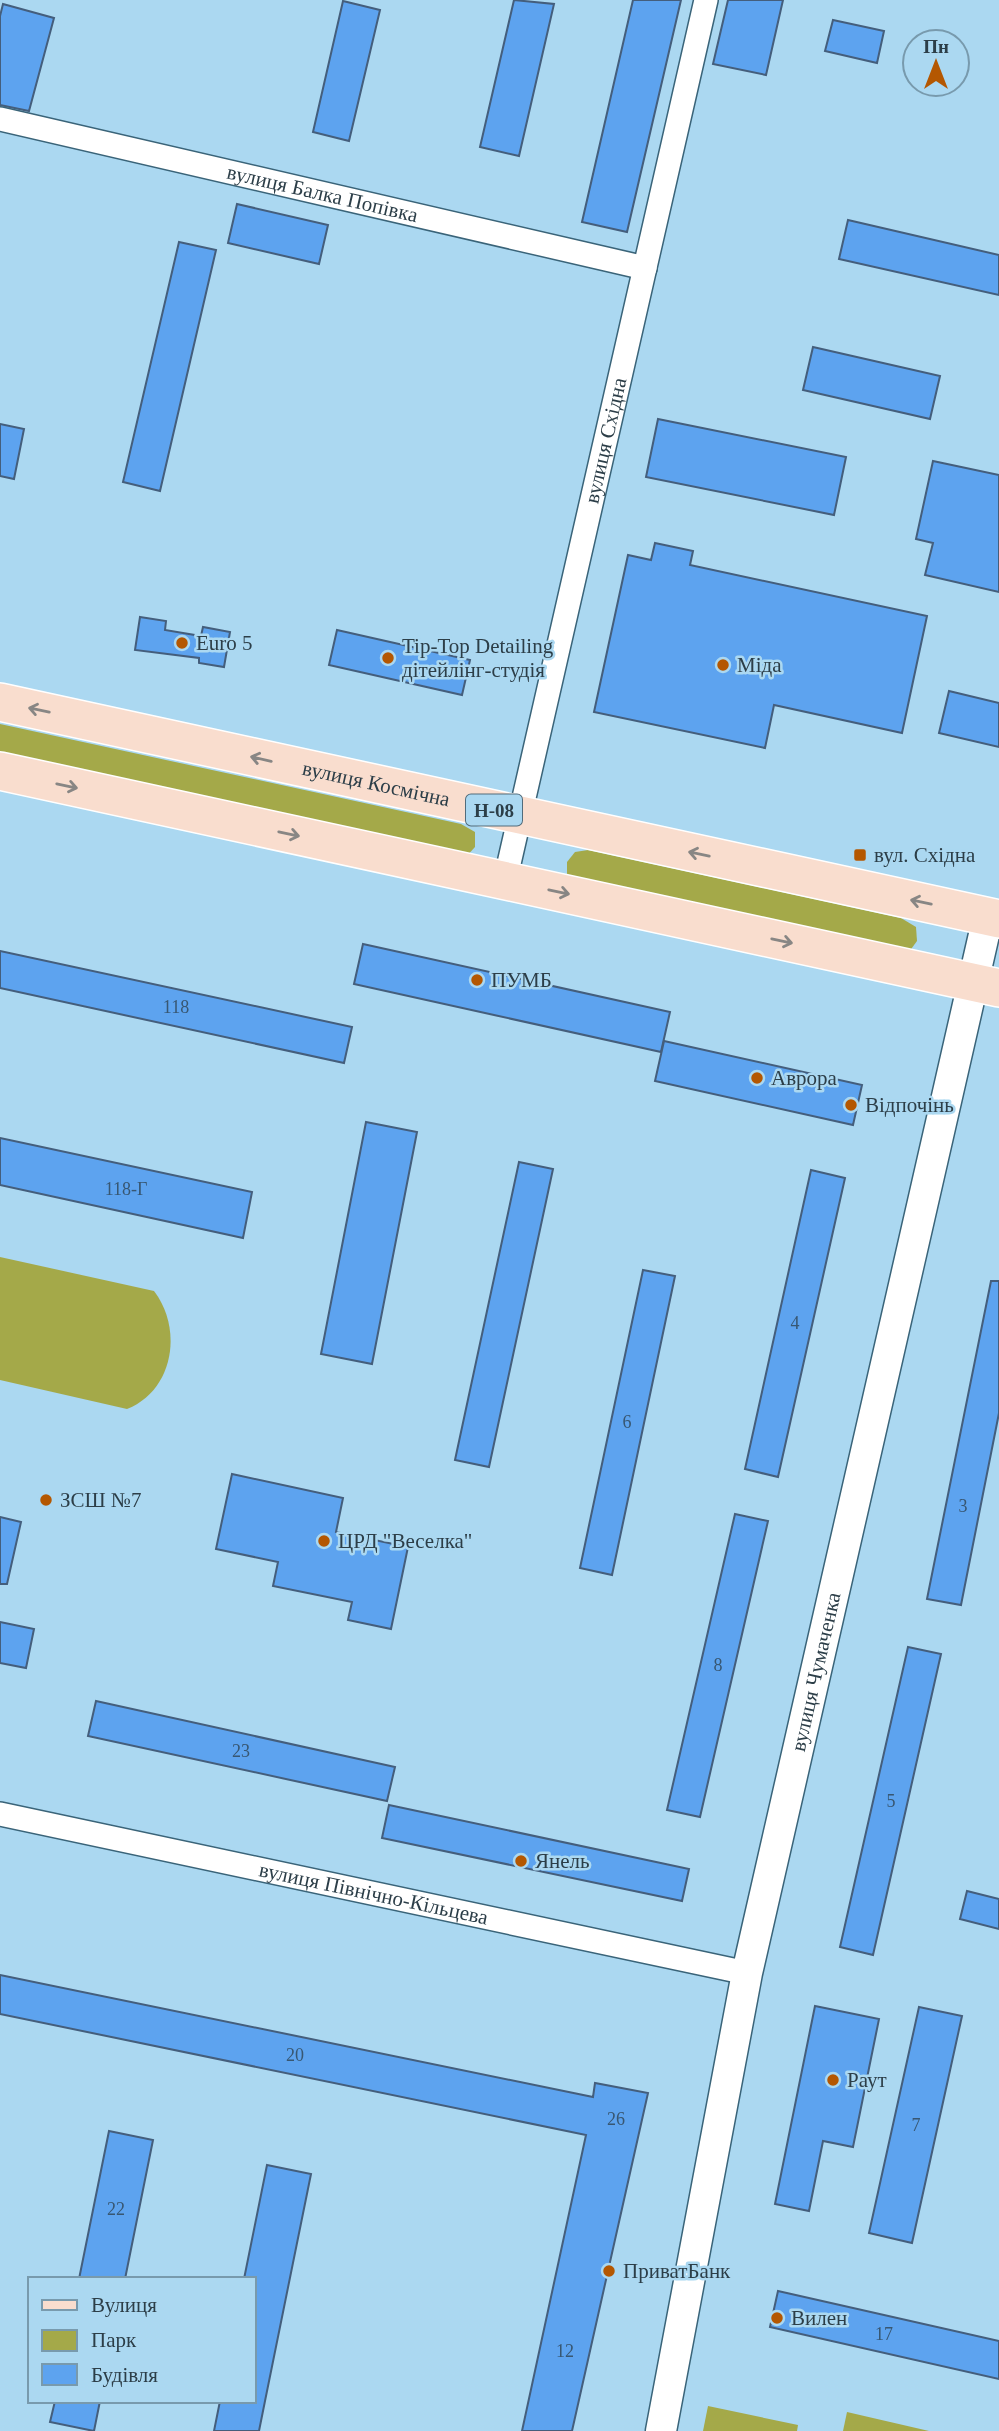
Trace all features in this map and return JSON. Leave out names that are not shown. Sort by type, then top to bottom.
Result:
[{"type":"main road","name":"вулиця Космічна","points":[[0,702],[993,918]]},
{"type":"main road","points":[[0,771],[986,985]]},
{"type":"street","name":"вулиця Східна","points":[[505,881],[706,0]]},
{"type":"street","name":"вулиця Балка Попівка","points":[[0,119],[645,268]]},
{"type":"street","name":"вулиця Чумаченка","points":[[661,2431],[747,1973],[986,985],[993,918]]},
{"type":"street","name":"вулиця Північно-Кільцева","points":[[0,1814],[747,1973]]},
{"type":"green space","points":[[0,724],[461,824],[475,832],[475,847],[465,858],[0,761]]},
{"type":"green space","points":[[588,850],[901,918],[916,927],[917,941],[909,952],[578,886],[567,875],[567,862],[575,852]]},
{"type":"green space","points":[[0,1257],[154,1291],[169,1323],[171,1340],[164,1373],[155,1388],[143,1400],[127,1409],[0,1380]]},
{"type":"green space","points":[[708,2406],[798,2425],[797,2431],[703,2431]]},
{"type":"green space","points":[[847,2412],[929,2431],[843,2431]]},
{"type":"building","points":[[514,0],[554,4],[519,156],[480,147]]},
{"type":"building","points":[[633,0],[681,0],[627,232],[582,222]]},
{"type":"building","points":[[728,0],[783,0],[766,75],[713,64]]},
{"type":"building","points":[[343,1],[380,10],[349,141],[313,132]]},
{"type":"building","points":[[3,4],[54,18],[29,111],[0,105],[0,16]]},
{"type":"building","points":[[833,20],[884,31],[877,63],[825,51]]},
{"type":"building","points":[[237,204],[328,225],[319,264],[228,243]]},
{"type":"building","points":[[848,220],[999,255],[999,295],[839,259]]},
{"type":"building","points":[[179,242],[216,250],[160,491],[123,482]]},
{"type":"building","points":[[813,347],[940,376],[930,419],[803,390]]},
{"type":"building","points":[[658,419],[846,457],[834,515],[646,477]]},
{"type":"building","points":[[0,424],[24,429],[14,479],[0,476]]},
{"type":"building","points":[[933,461],[999,475],[999,592],[925,575],[933,543],[916,539]]},
{"type":"building","points":[[655,543],[693,551],[690,565],[927,616],[902,733],[774,705],[765,748],[594,712],[628,555],[651,560]]},
{"type":"building","name":"Euro 5","points":[[140,617],[166,621],[165,630],[201,636],[203,627],[230,632],[224,667],[199,663],[199,658],[135,650]]},
{"type":"building","points":[[337,630],[470,660],[462,695],[329,665]]},
{"type":"building","points":[[949,691],[999,703],[999,747],[939,733]]},
{"type":"building","points":[[363,944],[670,1012],[661,1052],[354,984]]},
{"type":"building","points":[[0,951],[352,1027],[344,1063],[0,988]]},
{"type":"building","points":[[664,1041],[862,1085],[853,1125],[655,1081]]},
{"type":"building","points":[[366,1122],[417,1132],[372,1364],[321,1354]]},
{"type":"building","points":[[0,1138],[252,1192],[243,1238],[0,1185]]},
{"type":"building","points":[[519,1162],[553,1169],[489,1467],[455,1460]]},
{"type":"building","points":[[811,1170],[845,1178],[778,1477],[745,1469]]},
{"type":"building","points":[[643,1270],[675,1276],[612,1575],[580,1568]]},
{"type":"building","points":[[991,1281],[999,1281],[999,1413],[961,1605],[927,1599]]},
{"type":"building","name":"ЦРД \"Веселка\"","points":[[232,1474],[343,1498],[336,1532],[408,1547],[391,1629],[348,1620],[352,1602],[273,1586],[278,1562],[216,1549]]},
{"type":"building","points":[[735,1514],[768,1521],[700,1817],[667,1810]]},
{"type":"building","points":[[0,1517],[21,1522],[7,1584],[0,1584]]},
{"type":"building","points":[[0,1622],[34,1629],[26,1668],[0,1663]]},
{"type":"building","points":[[908,1647],[941,1654],[873,1955],[840,1947]]},
{"type":"building","points":[[96,1701],[395,1767],[387,1801],[88,1736]]},
{"type":"building","points":[[389,1805],[689,1869],[682,1901],[382,1838]]},
{"type":"building","points":[[967,1891],[999,1899],[999,1929],[960,1919]]},
{"type":"building","points":[[0,1975],[593,2097],[595,2083],[648,2093],[572,2431],[522,2431],[586,2135],[0,2014]]},
{"type":"building","name":"Раут","points":[[815,2006],[879,2019],[853,2147],[823,2141],[809,2211],[775,2204]]},
{"type":"building","points":[[919,2007],[962,2016],[912,2243],[869,2233]]},
{"type":"building","points":[[109,2131],[153,2140],[125,2277],[79,2277]]},
{"type":"building","points":[[267,2165],[311,2174],[259,2431],[214,2431],[220,2403],[256,2403],[256,2277],[244,2277]]},
{"type":"building","points":[[778,2291],[999,2341],[999,2379],[770,2327]]},
{"type":"building","points":[[55,2403],[100,2403],[94,2431],[50,2422]]},
{"type":"place","name":"Euro 5","points":[[182,643]]},
{"type":"place","name":"Tip-Top Detailing дітейлiнг-студiя","points":[[388,658]]},
{"type":"place","name":"Міда","points":[[723,665]]},
{"type":"place","name":"вул. Східна","points":[[860,855]]},
{"type":"place","name":"ПУМБ","points":[[477,980]]},
{"type":"place","name":"Аврора","points":[[757,1078]]},
{"type":"place","name":"Відпочінь","points":[[851,1105]]},
{"type":"place","name":"ЗСШ №7","points":[[46,1500]]},
{"type":"place","name":"ЦРД \"Веселка\"","points":[[324,1541]]},
{"type":"place","name":"Янель","points":[[521,1861]]},
{"type":"place","name":"Раут","points":[[833,2080]]},
{"type":"place","name":"ПриватБанк","points":[[609,2271]]},
{"type":"place","name":"Вилен","points":[[777,2318]]}]
